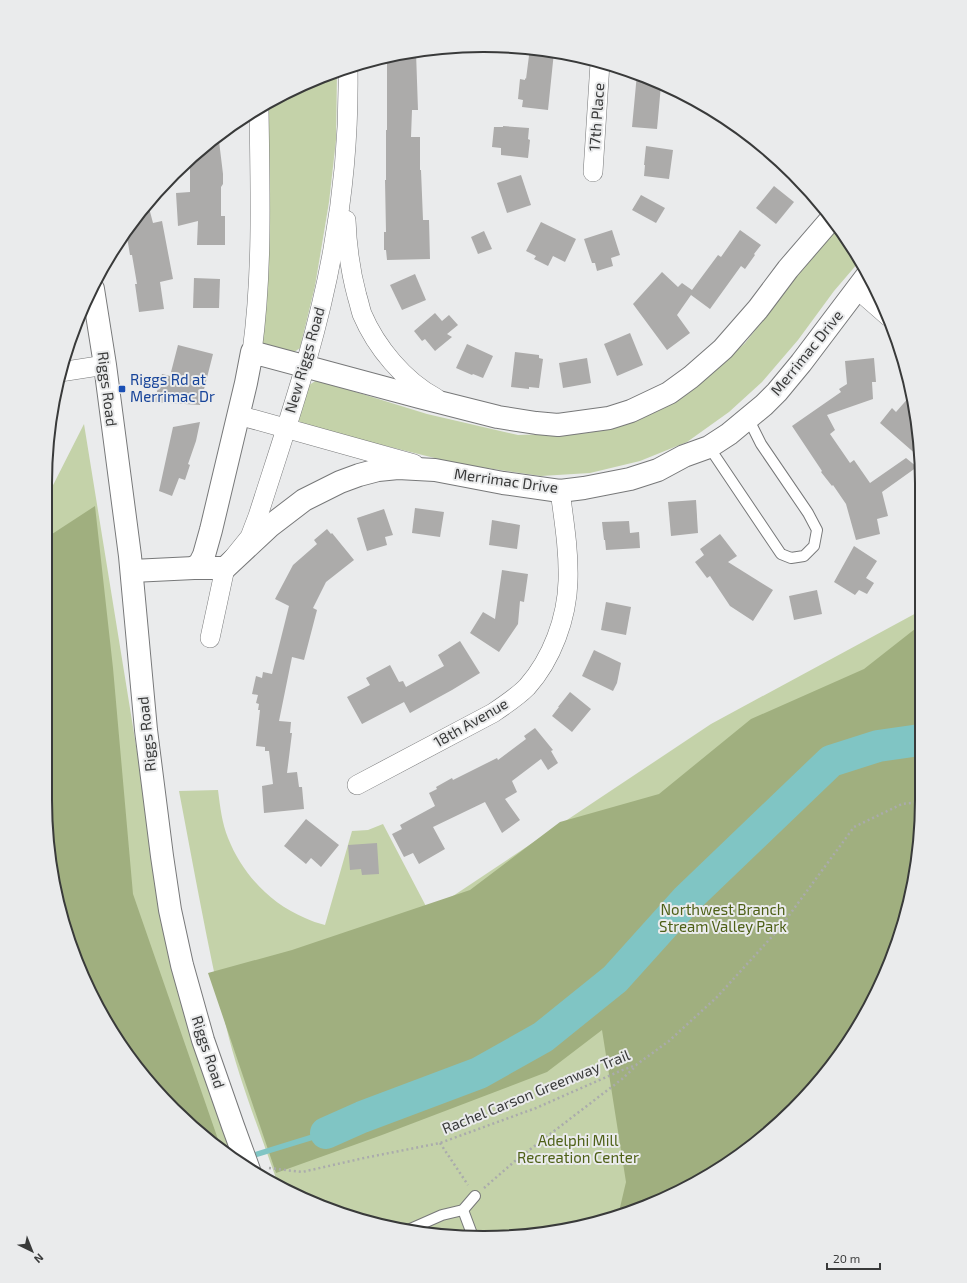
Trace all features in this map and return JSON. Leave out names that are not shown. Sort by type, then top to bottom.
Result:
[{"type":"street","name":"17th Place","points":[[593,172],[600,68]]},
{"type":"street","name":"New Riggs Road","points":[[210,638],[225,568],[250,537],[258,516],[305,366],[316,322],[333,249],[345,167],[348,74]]},
{"type":"street","points":[[194,568],[200,563],[204,555],[212,530],[246,383],[256,326],[261,228],[259,116]]},
{"type":"street","points":[[345,167],[346,240],[350,271],[362,313],[377,341],[392,362],[411,382],[428,394],[446,403]]},
{"type":"street","points":[[252,352],[498,417],[558,425],[609,418],[631,411],[669,393],[691,377],[723,349],[758,309],[788,269],[828,223]]},
{"type":"street","points":[[862,283],[872,296]]},
{"type":"street","name":"Merrimac Drive","points":[[238,415],[435,470],[503,483],[560,490],[584,488],[630,479],[658,470],[684,456],[709,447],[729,434],[748,418],[788,379],[862,283]]},
{"type":"street","name":"Riggs Road","points":[[94,297],[105,365],[132,571],[146,730],[170,910],[182,965],[203,1040],[232,1126],[257,1166]]},
{"type":"street","points":[[67,371],[105,365]]},
{"type":"street","points":[[132,571],[225,568],[270,526],[304,500],[340,482],[378,470],[398,468],[435,470]]},
{"type":"street","name":"18th Avenue","points":[[357,785],[493,713],[526,687],[538,673],[555,641],[562,622],[566,602],[568,582],[568,550],[560,490]]},
{"type":"lane","points":[[709,447],[781,554],[791,558],[804,556],[814,546],[817,530],[808,513],[761,444],[748,418]]},
{"type":"lane","points":[[418,1226],[442,1215],[463,1210],[475,1196]]},
{"type":"lane","points":[[463,1210],[471,1231]]},
{"type":"path","name":"Rachel Carson Greenway Trail","points":[[262,1169],[302,1172],[440,1143],[536,1108],[620,1071],[636,1066],[669,1041],[717,997],[779,929],[854,827],[902,804],[915,803]]},
{"type":"path","points":[[440,1143],[475,1196],[515,1160],[622,1079],[636,1066]]},
{"type":"green space","points":[[337,78],[336,140],[329,202],[315,286],[300,348],[290,355],[269,351],[261,341],[268,110],[293,96]]},
{"type":"green space","points":[[832,229],[856,266],[834,291],[798,340],[762,382],[729,412],[687,442],[640,461],[590,473],[541,476],[459,464],[305,426],[298,420],[306,387],[317,380],[427,414],[518,435],[589,433],[647,413],[689,393],[745,343],[783,295],[814,248]]},
{"type":"green space","points":[[84,424],[155,863],[237,1153],[221,1142],[178,1105],[141,1062],[110,1015],[96,990],[75,938],[67,911],[60,884],[56,856],[52,800],[52,487]]},
{"type":"green space","points":[[95,506],[113,668],[133,894],[218,1140],[178,1105],[141,1062],[125,1039],[96,990],[75,938],[67,911],[60,884],[53,828],[52,534]]},
{"type":"green space","name":"Northwest Branch Stream Valley Park","points":[[915,614],[915,800],[914,828],[907,884],[892,938],[871,990],[842,1039],[826,1062],[789,1105],[746,1142],[699,1173],[674,1187],[622,1208],[568,1223],[540,1227],[484,1231],[455,1230],[399,1223],[345,1208],[318,1198],[276,1177],[231,1047],[207,938],[179,791],[218,790],[226,832],[241,863],[258,886],[292,912],[325,925],[352,831],[368,830],[383,824],[429,912],[711,724]]},
{"type":"green space","name":"Northwest Branch Stream Valley Park","points":[[915,629],[915,800],[914,828],[907,884],[892,938],[882,965],[871,990],[857,1015],[826,1062],[789,1105],[768,1124],[746,1142],[699,1173],[674,1187],[620,1209],[626,1182],[602,1030],[547,1072],[382,1135],[276,1173],[208,973],[292,950],[470,890],[560,822],[659,794],[751,719],[864,669]]},
{"type":"building","points":[[529,55],[553,58],[548,110],[522,107],[523,100],[518,99],[520,79],[526,79]]},
{"type":"building","points":[[416,58],[418,110],[412,110],[411,137],[420,137],[423,220],[429,220],[430,259],[387,260],[386,250],[384,250],[384,232],[386,232],[385,180],[387,63]]},
{"type":"building","points":[[636,80],[661,90],[657,129],[632,127]]},
{"type":"building","points":[[503,126],[529,128],[528,139],[530,140],[528,158],[501,155],[501,148],[492,147],[494,127]]},
{"type":"building","points":[[219,142],[223,174],[223,184],[221,187],[221,216],[225,216],[225,245],[197,245],[198,221],[178,226],[176,193],[190,192],[190,167]]},
{"type":"building","points":[[646,146],[673,150],[669,179],[644,176]]},
{"type":"building","points":[[521,175],[531,205],[507,213],[497,183]]},
{"type":"building","points":[[774,186],[794,202],[776,224],[756,208]]},
{"type":"building","points":[[641,195],[665,208],[656,223],[632,210]]},
{"type":"building","points":[[150,210],[153,223],[162,221],[173,279],[160,282],[164,309],[139,312],[135,284],[137,284],[132,255],[130,255],[128,240]]},
{"type":"building","points":[[541,222],[576,239],[565,262],[553,256],[548,266],[534,259],[536,256],[526,251]]},
{"type":"building","points":[[612,230],[620,255],[611,258],[613,266],[597,271],[595,263],[592,263],[584,239]]},
{"type":"building","points":[[740,230],[761,245],[754,254],[755,255],[745,269],[741,266],[710,309],[691,295],[677,315],[690,333],[667,350],[633,304],[662,272],[678,287],[682,283],[692,290],[718,255],[721,257]]},
{"type":"building","points":[[484,231],[492,249],[478,254],[471,237]]},
{"type":"building","points":[[415,274],[426,300],[402,310],[390,285]]},
{"type":"building","points":[[194,278],[220,279],[219,308],[193,308]]},
{"type":"building","points":[[435,313],[442,321],[449,315],[458,325],[447,334],[452,337],[435,351],[425,339],[422,341],[414,331]]},
{"type":"building","points":[[630,333],[643,365],[617,376],[604,344]]},
{"type":"building","points":[[467,344],[493,356],[483,378],[456,368]]},
{"type":"building","points":[[178,345],[213,354],[200,405],[154,402],[162,374],[170,376]]},
{"type":"building","points":[[515,352],[539,355],[539,358],[543,359],[539,388],[529,387],[529,389],[511,387]]},
{"type":"building","points":[[587,358],[591,383],[563,388],[559,363]]},
{"type":"building","points":[[874,358],[876,382],[872,382],[873,399],[827,415],[835,430],[830,434],[850,463],[854,460],[870,483],[906,458],[914,465],[914,469],[882,492],[888,516],[877,519],[880,534],[856,540],[846,504],[833,485],[832,486],[821,472],[822,471],[792,426],[841,392],[839,389],[847,384],[845,361]]},
{"type":"building","points":[[907,399],[914,452],[880,423],[892,408],[896,412]]},
{"type":"building","points":[[200,422],[185,480],[179,478],[172,496],[159,491],[173,427]]},
{"type":"building","points":[[696,500],[698,533],[671,536],[668,502]]},
{"type":"building","points":[[415,508],[444,512],[440,537],[412,533]]},
{"type":"building","points":[[384,509],[393,535],[385,537],[387,545],[367,551],[357,518]]},
{"type":"building","points":[[492,520],[520,525],[517,549],[489,545]]},
{"type":"building","points":[[629,521],[630,533],[639,532],[640,548],[606,550],[602,522]]},
{"type":"building","points":[[327,529],[354,560],[326,582],[313,608],[317,610],[304,660],[292,657],[279,721],[291,722],[290,733],[292,733],[287,773],[297,772],[299,787],[302,787],[304,809],[264,813],[262,786],[273,784],[269,751],[265,751],[265,747],[256,746],[260,710],[258,710],[259,704],[256,703],[258,695],[252,694],[256,676],[262,678],[263,672],[272,674],[289,606],[275,599],[293,565],[317,544],[314,540]]},
{"type":"building","points":[[720,534],[737,556],[728,562],[773,590],[753,621],[730,606],[710,576],[707,578],[695,562],[704,555],[700,549]]},
{"type":"building","points":[[854,546],[877,561],[866,578],[874,583],[867,594],[859,590],[855,595],[834,582]]},
{"type":"building","points":[[502,570],[528,574],[524,602],[520,601],[518,624],[499,652],[470,633],[483,612],[495,619]]},
{"type":"building","points":[[817,590],[822,614],[794,620],[789,596]]},
{"type":"building","points":[[606,602],[631,607],[626,635],[601,630]]},
{"type":"building","points":[[460,641],[480,673],[410,713],[404,702],[362,724],[347,697],[370,685],[366,678],[390,665],[399,682],[403,681],[406,687],[444,666],[438,655]]},
{"type":"building","points":[[594,650],[621,663],[617,683],[613,691],[582,676]]},
{"type":"building","points":[[570,692],[591,709],[572,732],[552,716]]},
{"type":"building","points":[[535,728],[553,750],[551,751],[558,763],[548,770],[541,759],[512,781],[517,792],[505,799],[520,820],[502,833],[485,802],[433,827],[445,849],[419,864],[413,853],[404,857],[392,834],[402,829],[400,825],[435,806],[429,793],[437,789],[436,787],[452,778],[453,780],[497,758],[498,760],[526,739],[524,736]]},
{"type":"building","points":[[306,819],[339,845],[321,867],[311,858],[306,864],[284,846]]},
{"type":"building","points":[[377,843],[379,874],[362,875],[361,869],[350,870],[348,845]]},
{"type":"waterway","points":[[326,1133],[362,1117],[479,1073],[543,1037],[615,979],[687,899],[831,761],[878,746],[915,741]]},
{"type":"waterway","points":[[248,1157],[326,1133]]},
{"type":"place","name":"Riggs Rd at Merrimac Dr","points":[[122,389]]},
{"type":"park label","name":"Adelphi Mill Recreation Center","points":[[578,1150]]}]
